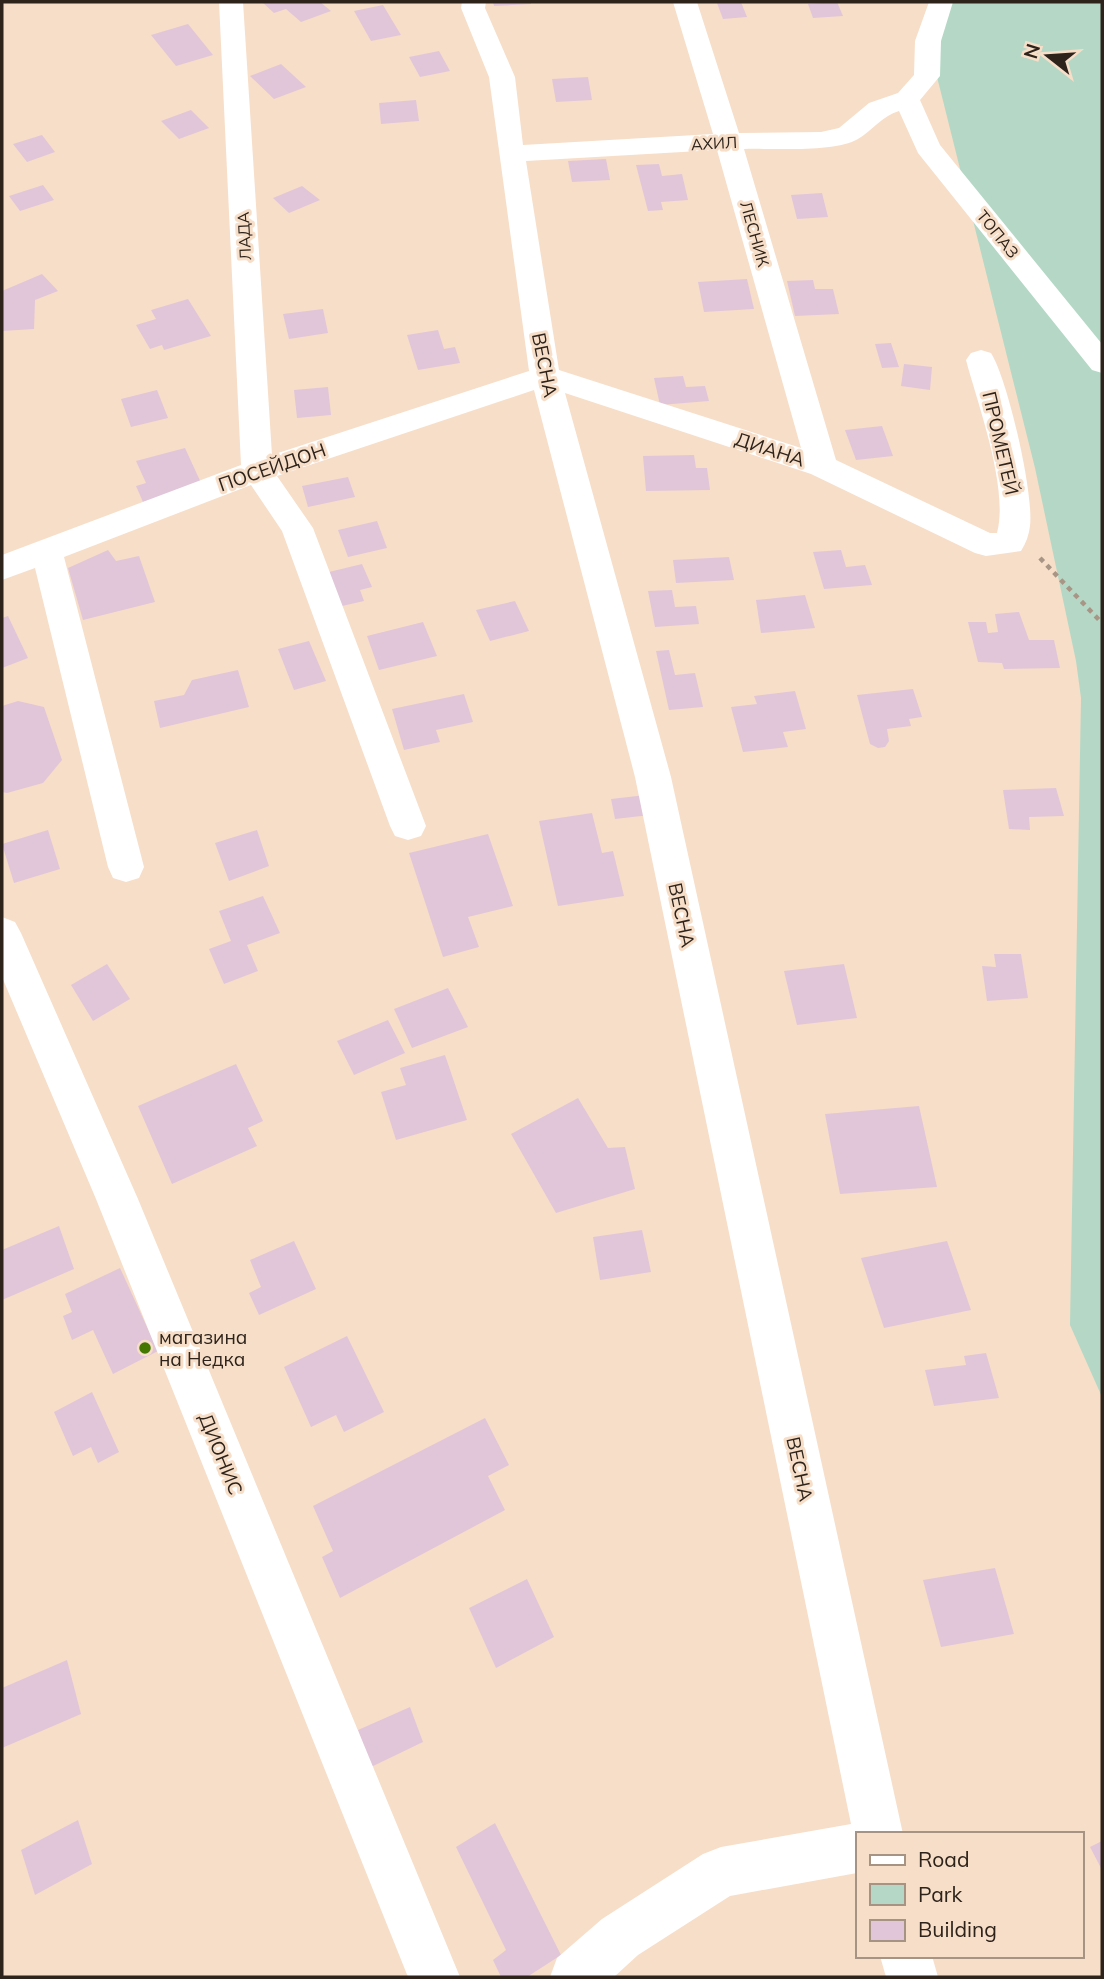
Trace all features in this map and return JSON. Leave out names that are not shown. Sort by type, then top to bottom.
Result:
[{"type":"street","name":"ЛАДА","points":[[231,2],[257,471]]},
{"type":"street","name":"ВЕСНА","points":[[474,2],[473,8],[502,77],[545,376],[653,777],[878,1832]]},
{"type":"street","name":"ЛЕСНИК","points":[[685,2],[729,141],[822,467]]},
{"type":"street","points":[[906,99],[927,76],[928,41],[941,2]]},
{"type":"street","name":"АХИЛ","points":[[511,154],[729,141],[821,140],[848,134],[878,109],[906,99]]},
{"type":"street","name":"ТОПАЗ","points":[[906,99],[927,147],[1102,363]]},
{"type":"street","name":"ПРОМЕТЕЙ","points":[[981,360],[1015,493],[1015,531]]},
{"type":"street","name":"ПОСЕЙДОН","points":[[2,568],[257,471],[545,376]]},
{"type":"street","name":"ДИАНА","points":[[545,376],[822,467],[986,545],[1010,543],[1015,531]]},
{"type":"street","points":[[257,471],[297,528],[408,826]]},
{"type":"street","points":[[47,552],[125,867]]},
{"type":"street","name":"ДИОНИС","points":[[2,933],[117,1199],[434,1977]]},
{"type":"street","points":[[576,1977],[620,1937],[721,1872],[856,1848]]},
{"type":"street","points":[[907,1958],[912,1977]]},
{"type":"path","points":[[1015,531],[1102,623]]},
{"type":"green space","points":[[938,2],[1102,2],[1102,1397],[1070,1325],[1081,698],[1076,661],[1035,468],[928,41]]},
{"type":"building","points":[[262,2],[320,2],[331,11],[301,22],[286,9],[274,13]]},
{"type":"building","points":[[493,2],[531,2],[531,4],[494,6]]},
{"type":"building","points":[[741,2],[747,17],[723,19],[717,3]]},
{"type":"building","points":[[837,2],[843,16],[813,18],[808,4]]},
{"type":"building","points":[[383,5],[401,35],[371,41],[354,11]]},
{"type":"building","points":[[188,24],[213,55],[176,66],[151,35]]},
{"type":"building","points":[[439,51],[450,71],[420,77],[409,57]]},
{"type":"building","points":[[281,64],[306,87],[274,99],[250,76]]},
{"type":"building","points":[[588,77],[592,100],[556,102],[552,79]]},
{"type":"building","points":[[416,100],[419,121],[381,124],[379,103]]},
{"type":"building","points":[[191,110],[209,128],[179,139],[161,121]]},
{"type":"building","points":[[42,135],[55,152],[27,162],[13,144]]},
{"type":"building","points":[[606,159],[610,180],[572,182],[568,161]]},
{"type":"building","points":[[659,164],[662,176],[682,174],[688,200],[661,202],[663,210],[648,211],[636,165]]},
{"type":"building","points":[[43,185],[54,200],[20,211],[9,196]]},
{"type":"building","points":[[302,186],[320,200],[289,213],[273,198]]},
{"type":"building","points":[[822,193],[828,217],[797,219],[791,195]]},
{"type":"building","points":[[42,274],[58,291],[35,300],[34,329],[2,331],[2,291]]},
{"type":"building","points":[[747,279],[754,309],[704,312],[698,282]]},
{"type":"building","points":[[813,280],[815,289],[833,289],[839,314],[795,316],[787,281]]},
{"type":"building","points":[[188,299],[211,336],[164,350],[162,345],[150,349],[136,325],[156,319],[151,310]]},
{"type":"building","points":[[323,309],[328,333],[289,339],[283,314]]},
{"type":"building","points":[[438,330],[444,349],[455,347],[460,363],[418,370],[407,335]]},
{"type":"building","points":[[891,343],[899,367],[882,368],[875,344]]},
{"type":"building","points":[[904,364],[932,367],[930,390],[901,386]]},
{"type":"building","points":[[683,376],[686,387],[705,386],[709,401],[660,405],[654,378]]},
{"type":"building","points":[[328,387],[331,415],[297,418],[294,390]]},
{"type":"building","points":[[157,390],[168,418],[131,427],[121,399]]},
{"type":"building","points":[[882,426],[893,456],[856,460],[845,430]]},
{"type":"building","points":[[185,448],[202,485],[143,502],[136,486],[146,483],[136,461]]},
{"type":"building","points":[[694,455],[696,468],[707,468],[710,490],[646,491],[643,456]]},
{"type":"building","points":[[348,477],[355,497],[308,507],[302,486]]},
{"type":"building","points":[[377,521],[387,548],[348,557],[338,530]]},
{"type":"building","points":[[108,550],[116,561],[139,556],[155,602],[83,620],[68,568]]},
{"type":"building","points":[[841,550],[846,567],[865,565],[872,585],[824,589],[813,552]]},
{"type":"building","points":[[729,557],[734,580],[676,583],[673,560]]},
{"type":"building","points":[[362,564],[372,587],[360,590],[364,601],[342,606],[329,572]]},
{"type":"building","points":[[672,590],[675,607],[696,606],[699,624],[655,627],[648,591]]},
{"type":"building","points":[[805,595],[815,628],[761,633],[756,600]]},
{"type":"building","points":[[515,601],[529,631],[490,641],[476,610]]},
{"type":"building","points":[[1019,612],[1029,640],[1054,640],[1060,668],[1004,669],[1002,663],[978,662],[968,622],[986,622],[988,633],[998,632],[995,614]]},
{"type":"building","points":[[8,616],[28,658],[2,668],[2,618]]},
{"type":"building","points":[[423,622],[437,656],[379,670],[367,636]]},
{"type":"building","points":[[309,641],[326,681],[294,690],[278,649]]},
{"type":"building","points":[[669,650],[675,675],[695,673],[703,707],[669,710],[656,651]]},
{"type":"building","points":[[238,670],[249,707],[160,728],[154,701],[184,695],[192,680]]},
{"type":"building","points":[[913,689],[922,717],[909,719],[911,726],[887,729],[889,741],[885,747],[878,748],[870,744],[857,695]]},
{"type":"building","points":[[795,691],[806,729],[783,732],[788,747],[743,752],[731,707],[757,704],[754,696]]},
{"type":"building","points":[[464,694],[473,722],[436,730],[440,742],[404,750],[392,709]]},
{"type":"building","points":[[18,701],[44,707],[62,760],[43,783],[7,793],[2,792],[2,706]]},
{"type":"building","points":[[1056,788],[1064,816],[1029,817],[1030,830],[1009,829],[1003,790]]},
{"type":"building","points":[[646,795],[650,815],[615,819],[611,799]]},
{"type":"building","points":[[592,813],[602,853],[613,851],[624,896],[558,906],[539,821]]},
{"type":"building","points":[[48,830],[60,869],[14,883],[2,844]]},
{"type":"building","points":[[257,830],[269,866],[229,881],[215,843]]},
{"type":"building","points":[[488,834],[513,906],[468,917],[479,947],[443,957],[409,853]]},
{"type":"building","points":[[263,896],[280,933],[247,945],[258,971],[224,984],[209,949],[231,941],[219,911]]},
{"type":"building","points":[[994,954],[1021,954],[1028,998],[987,1001],[982,966],[996,967]]},
{"type":"building","points":[[107,964],[130,999],[93,1021],[71,985]]},
{"type":"building","points":[[844,964],[857,1018],[797,1025],[784,971]]},
{"type":"building","points":[[448,988],[468,1027],[412,1048],[394,1009]]},
{"type":"building","points":[[388,1020],[405,1053],[354,1075],[337,1041]]},
{"type":"building","points":[[445,1055],[467,1120],[396,1140],[381,1092],[406,1085],[400,1068]]},
{"type":"building","points":[[236,1064],[263,1121],[248,1128],[257,1146],[172,1184],[138,1106]]},
{"type":"building","points":[[578,1098],[608,1148],[625,1147],[635,1189],[556,1213],[511,1134]]},
{"type":"building","points":[[919,1106],[937,1187],[840,1194],[825,1114]]},
{"type":"building","points":[[59,1226],[74,1269],[2,1300],[2,1250]]},
{"type":"building","points":[[642,1230],[651,1272],[600,1280],[593,1237]]},
{"type":"building","points":[[294,1241],[316,1289],[259,1315],[249,1293],[261,1287],[250,1260]]},
{"type":"building","points":[[947,1241],[971,1310],[884,1328],[861,1258]]},
{"type":"building","points":[[120,1268],[158,1351],[113,1374],[93,1330],[72,1340],[63,1316],[72,1312],[65,1294]]},
{"type":"building","points":[[347,1336],[384,1412],[344,1432],[336,1415],[311,1427],[284,1367]]},
{"type":"building","points":[[986,1353],[999,1398],[934,1406],[925,1370],[966,1365],[964,1356]]},
{"type":"building","points":[[92,1392],[119,1452],[98,1463],[91,1447],[73,1456],[54,1412]]},
{"type":"building","points":[[485,1418],[509,1465],[488,1476],[505,1510],[340,1598],[322,1557],[333,1551],[313,1506]]},
{"type":"building","points":[[995,1568],[1014,1634],[941,1647],[923,1580]]},
{"type":"building","points":[[527,1579],[554,1637],[496,1668],[469,1608]]},
{"type":"building","points":[[67,1660],[81,1714],[2,1748],[2,1688]]},
{"type":"building","points":[[410,1707],[423,1742],[371,1767],[358,1730]]},
{"type":"building","points":[[78,1820],[92,1864],[35,1895],[21,1850]]},
{"type":"building","points":[[495,1823],[561,1955],[527,1977],[501,1977],[493,1960],[506,1950],[456,1847]]},
{"type":"building","points":[[1102,1841],[1102,1870],[1090,1847]]},
{"type":"place","name":"магазина на Недка","points":[[145,1348]]}]
